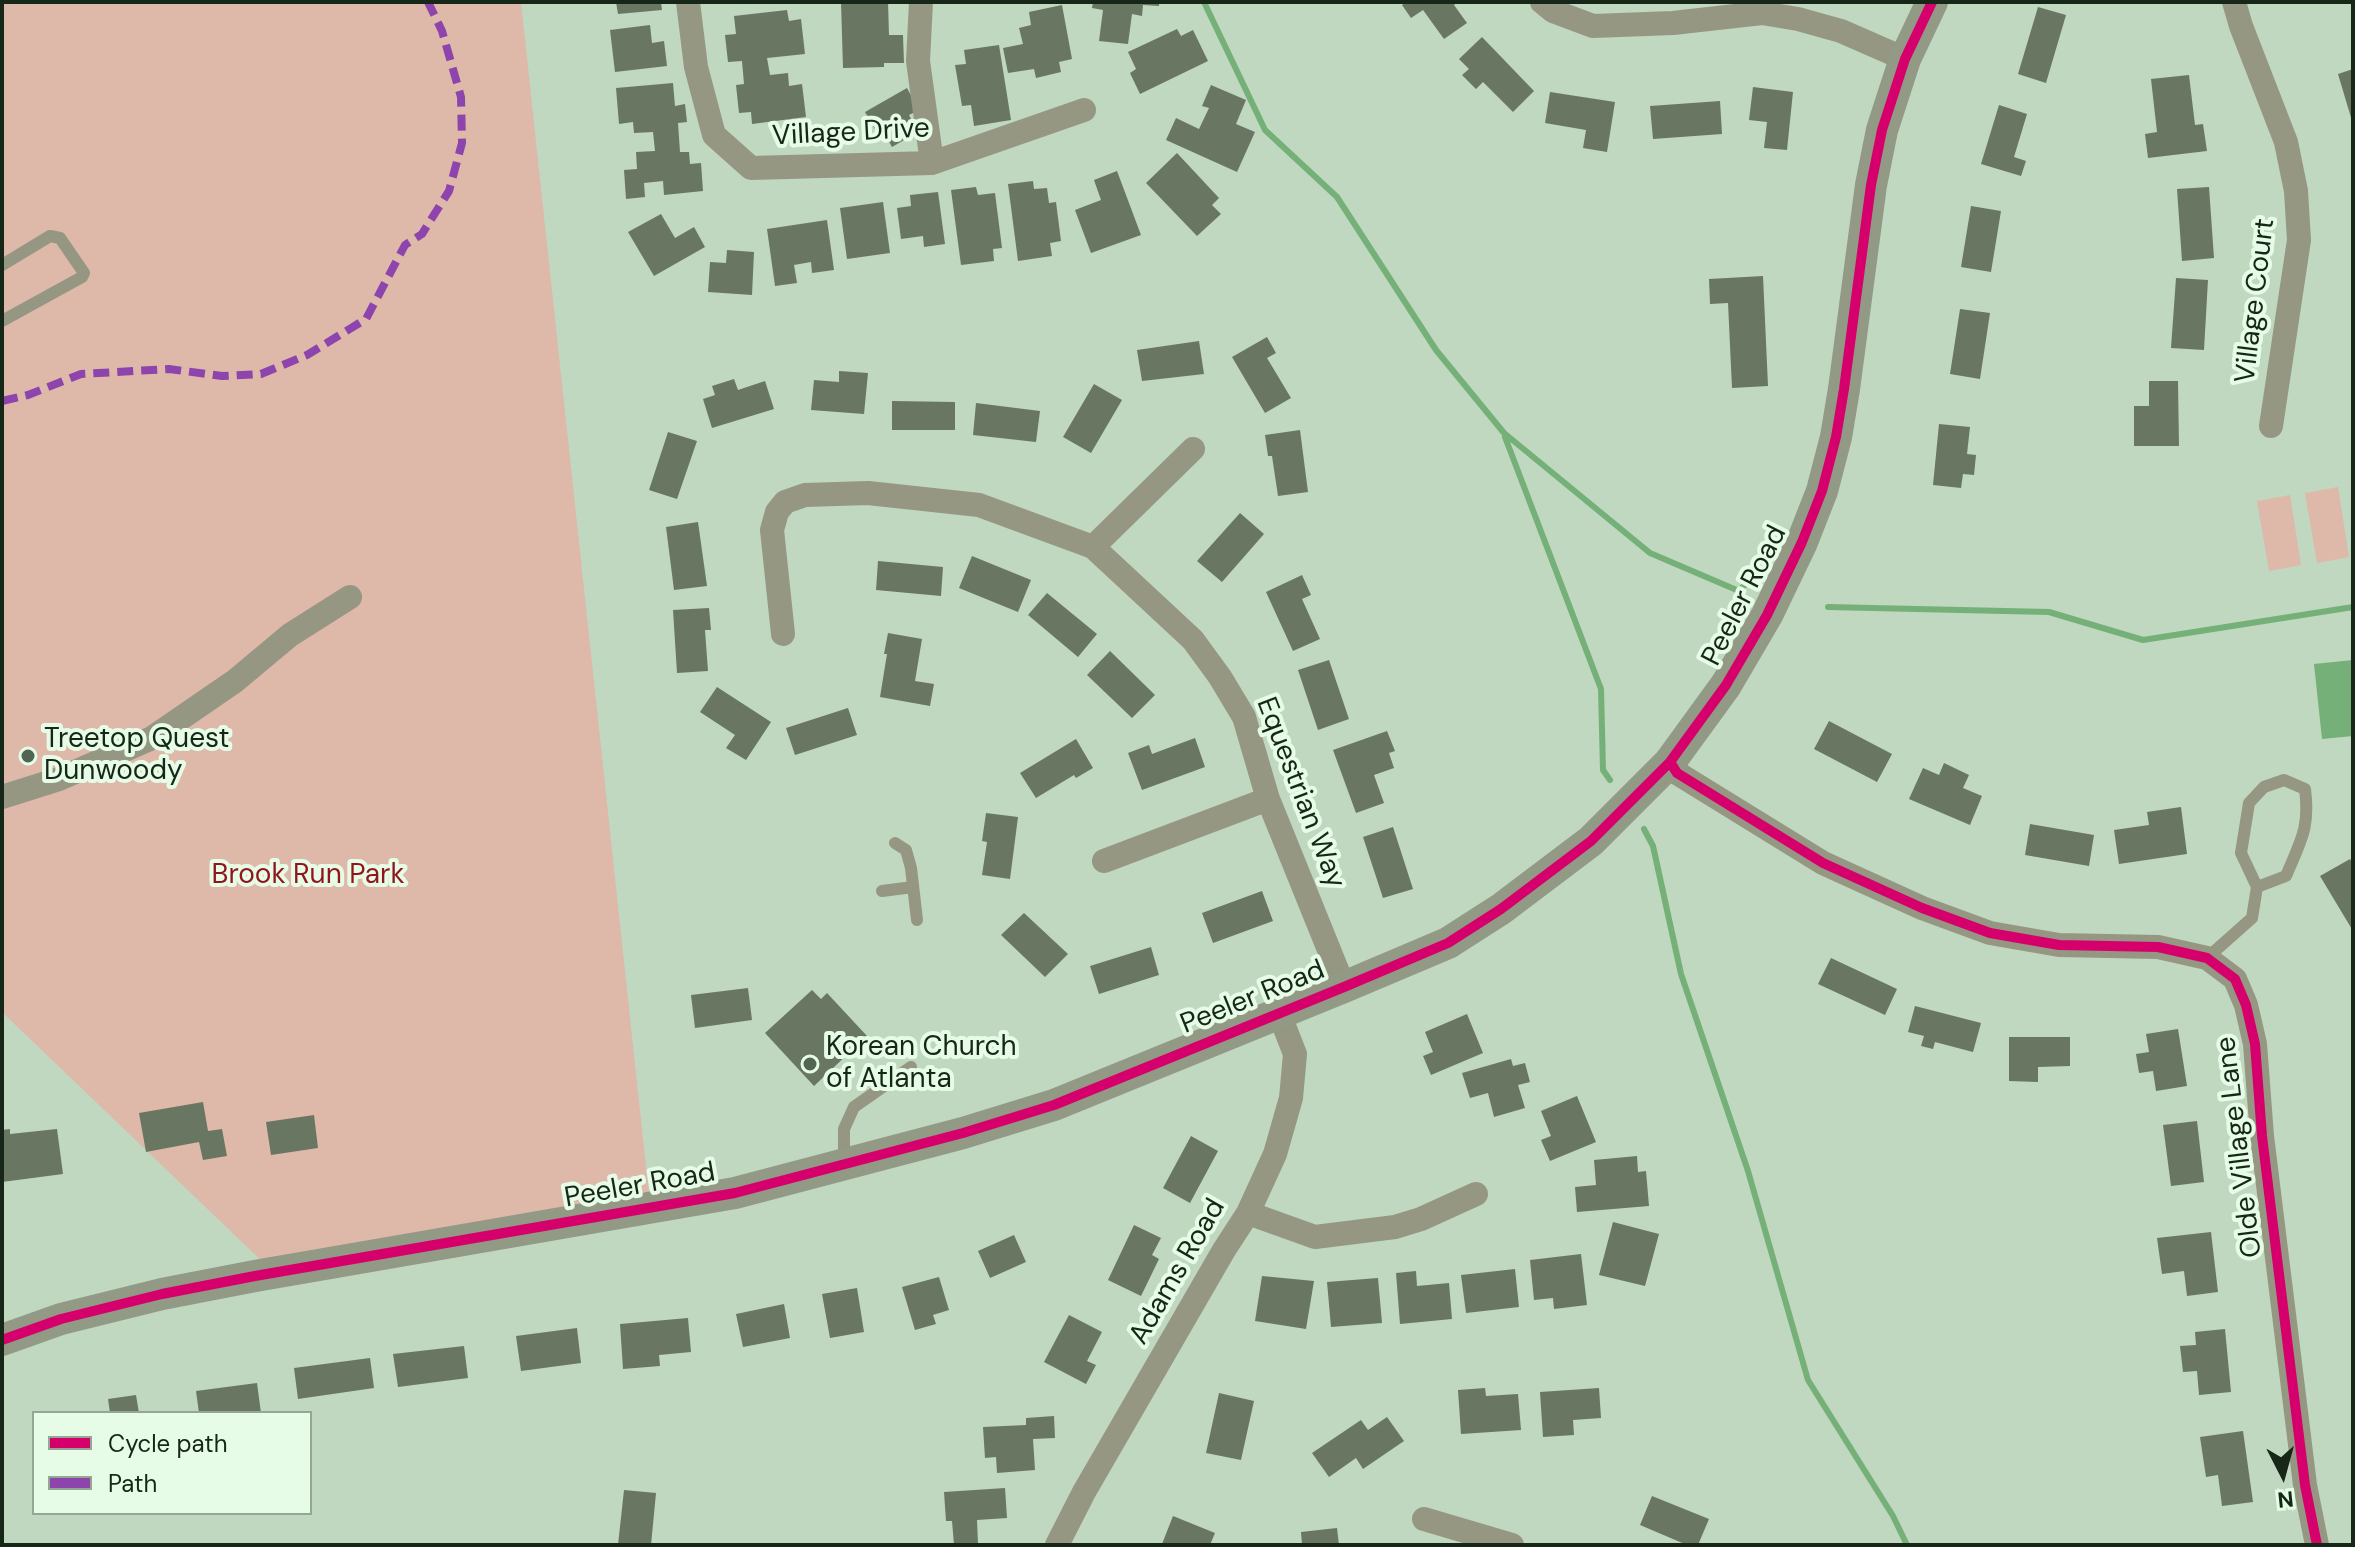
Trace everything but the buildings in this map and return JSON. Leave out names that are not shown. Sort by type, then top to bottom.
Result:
[{"type":"street","name":"Village Drive","points":[[688,2],[696,67],[714,135],[751,168],[932,163],[1084,110]]},
{"type":"street","points":[[921,2],[918,61],[932,163]]},
{"type":"street","points":[[1542,2],[1553,11],[1593,26],[1673,23],[1762,13],[1841,31],[1905,59]]},
{"type":"street","name":"Peeler Road","points":[[2,1340],[61,1319],[162,1294],[735,1193],[963,1133],[1054,1105],[1344,987],[1448,943],[1501,909],[1591,841],[1670,762],[1726,685],[1767,615],[1802,542],[1822,491],[1836,437],[1871,185],[1882,130],[1905,59],[1932,2]]},
{"type":"street","name":"Village Court","points":[[2234,2],[2245,39],[2286,142],[2296,191],[2299,240],[2271,426]]},
{"type":"street","points":[[1093,547],[1193,449]]},
{"type":"street","name":"Equestrian Way","points":[[783,634],[772,530],[777,512],[785,502],[805,495],[868,493],[979,505],[1093,547],[1193,640],[1244,717],[1268,799],[1344,987]]},
{"type":"street","points":[[2,797],[59,779],[152,738],[235,681],[290,635],[350,597]]},
{"type":"street","name":"Olde Village Lane","points":[[1670,762],[1677,773],[1823,863],[1936,913],[1990,933],[2059,945],[2158,947],[2207,958],[2235,979],[2246,1005],[2255,1044],[2262,1136],[2303,1469],[2317,1545]]},
{"type":"street","points":[[1104,861],[1268,799]]},
{"type":"street","name":"Adams Road","points":[[1057,1545],[1084,1492],[1248,1213],[1275,1154],[1291,1098],[1295,1054],[1279,1013]]},
{"type":"street","points":[[1248,1213],[1315,1237],[1395,1227],[1421,1219],[1476,1194]]},
{"type":"street","points":[[1424,1519],[1512,1545]]},
{"type":"lane","points":[[2,265],[50,236],[60,238],[84,270],[82,277],[2,321]]},
{"type":"lane","points":[[2207,958],[2252,918],[2257,887],[2241,853],[2249,803],[2264,787],[2284,780],[2305,789],[2308,813],[2304,834],[2286,876],[2257,887]]},
{"type":"lane","points":[[895,843],[906,850],[917,920]]},
{"type":"lane","points":[[882,891],[913,887]]},
{"type":"lane","points":[[844,1165],[844,1129],[854,1107],[911,1067]]},
{"type":"green space","name":"Brook Run Park","points":[[2,2],[521,2],[650,1204],[269,1268],[2,1012]]},
{"type":"green space","points":[[2338,487],[2349,557],[2317,563],[2305,493]]},
{"type":"green space","points":[[2290,495],[2301,565],[2269,571],[2257,501]]},
{"type":"shaded area","points":[[2353,660],[2353,736],[2322,739],[2314,664]]},
{"type":"waterway","points":[[1204,2],[1265,130],[1337,197],[1436,350],[1504,433],[1650,553],[1739,591],[1751,578]]},
{"type":"waterway","points":[[1505,437],[1601,689],[1603,770],[1610,780]]},
{"type":"waterway","points":[[1828,607],[2049,612],[2143,640],[2353,607]]},
{"type":"waterway","points":[[1644,829],[1653,846],[1681,974],[1748,1171],[1808,1380],[1893,1516],[1907,1545]]},
{"type":"marked path","points":[[2,401],[28,395],[81,374],[169,369],[222,376],[261,374],[307,355],[366,319],[405,245],[422,234],[449,191],[462,143],[461,97],[442,31],[428,2]]},
{"type":"cycle path","points":[[2,1340],[61,1319],[162,1294],[735,1193],[963,1133],[1054,1105],[1344,987],[1448,943],[1501,909],[1591,841],[1670,762],[1726,685],[1767,615],[1802,542],[1822,491],[1836,437],[1871,185],[1882,130],[1905,59],[1932,2]]},
{"type":"cycle path","points":[[1670,762],[1677,773],[1823,863],[1922,908],[1990,933],[2059,945],[2158,947],[2207,958],[2235,979],[2246,1005],[2255,1044],[2262,1136],[2305,1485],[2317,1545]]},
{"type":"place","name":"Treetop Quest Dunwoody","points":[[28,756]]},
{"type":"place","name":"Korean Church of Atlanta","points":[[810,1064]]}]
